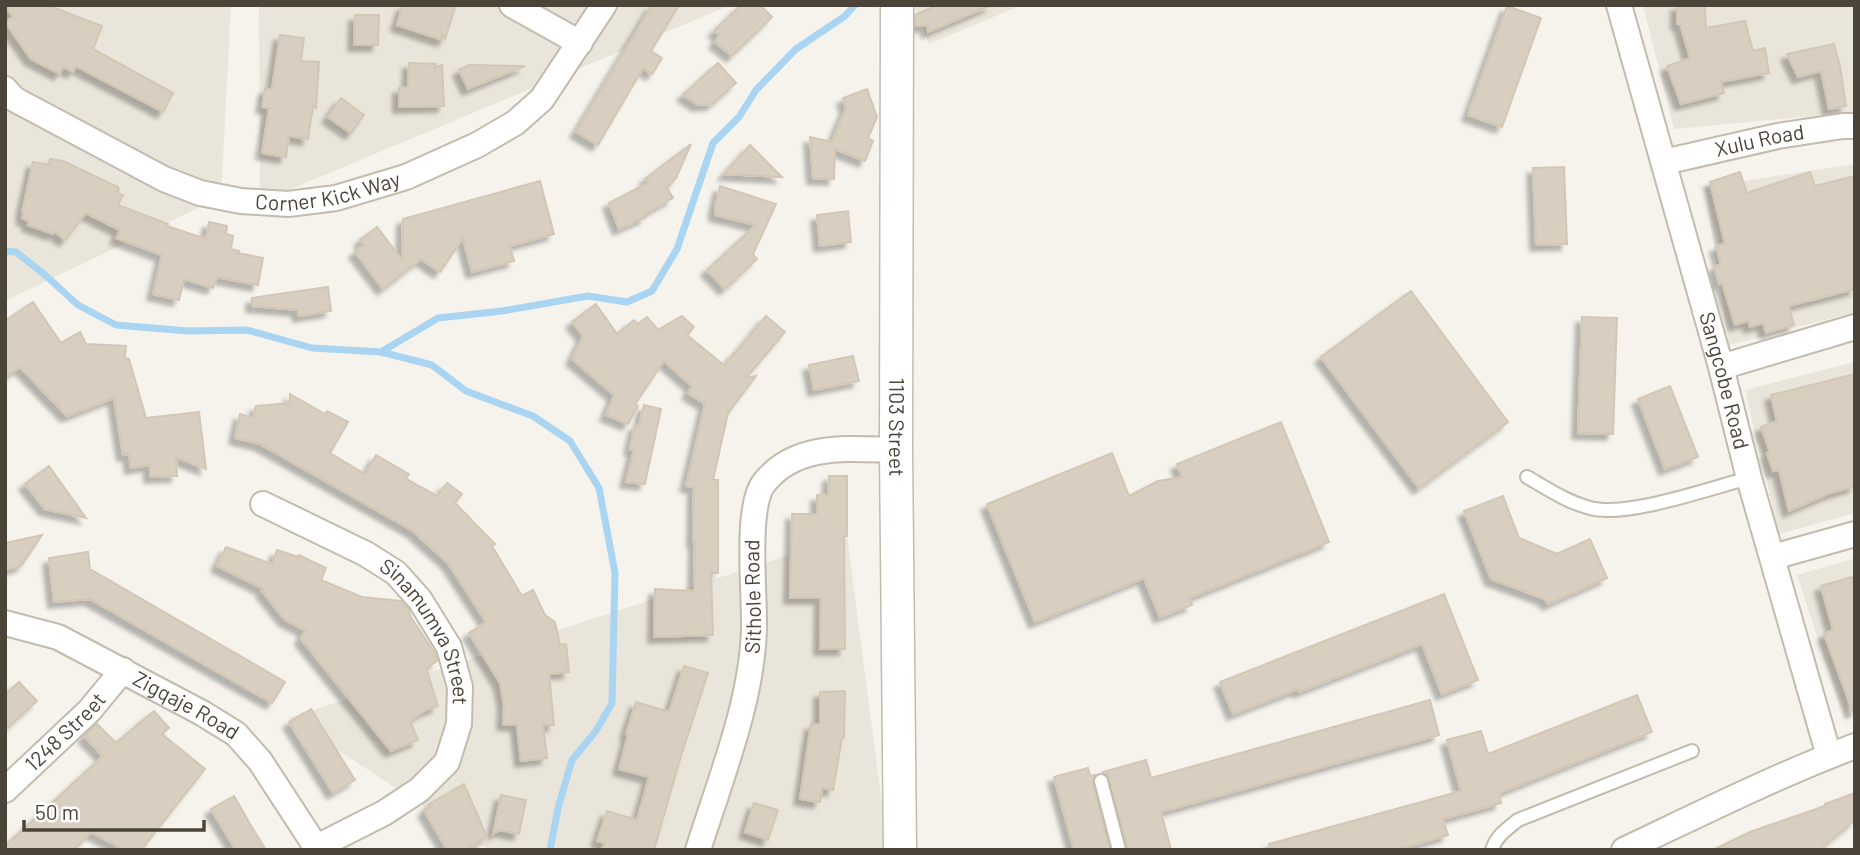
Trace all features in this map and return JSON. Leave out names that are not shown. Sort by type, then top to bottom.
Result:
[{"type":"street","points":[[512,5],[580,43]]},
{"type":"street","name":"Corner Kick Way","points":[[8,96],[164,179],[200,193],[241,201],[288,204],[336,198],[394,180],[477,145],[515,123],[542,99],[604,5]]},
{"type":"street","name":"1103 Street","points":[[897,5],[896,450],[900,850]]},
{"type":"street","name":"Sangcobe Road","points":[[1619,5],[1721,367],[1749,478],[1829,756]]},
{"type":"street","name":"Xulu Road","points":[[1664,162],[1778,136],[1855,126]]},
{"type":"street","points":[[1721,367],[1855,327]]},
{"type":"street","name":"Sithole Road","points":[[698,850],[741,713],[751,671],[754,630],[752,518],[761,485],[780,466],[809,452],[844,449],[896,450]]},
{"type":"street","name":"Sinamumva Street","points":[[263,504],[366,554],[396,573],[420,600],[449,647],[460,687],[459,724],[447,762],[419,790],[384,813],[317,848]]},
{"type":"street","points":[[1773,557],[1855,534]]},
{"type":"street","name":"Zigqaje Road","points":[[5,623],[58,637],[202,713],[236,734],[260,761],[317,848]]},
{"type":"street","name":"1248 Street","points":[[5,790],[89,711],[123,670]]},
{"type":"street","points":[[1624,850],[1855,746]]},
{"type":"lane","points":[[1527,477],[1566,500],[1593,509],[1624,510],[1749,478]]},
{"type":"lane","points":[[1492,850],[1495,841],[1518,820],[1692,751]]},
{"type":"lane","points":[[1101,781],[1119,850]]},
{"type":"shaded area","points":[[5,5],[231,5],[221,197],[5,301]]},
{"type":"shaded area","points":[[259,5],[731,5],[260,202]]},
{"type":"shaded area","points":[[914,5],[1022,5],[929,44]]},
{"type":"shaded area","points":[[1643,5],[1855,5],[1855,112],[1674,129]]},
{"type":"shaded area","points":[[1855,164],[1855,312],[1729,345],[1705,187]]},
{"type":"shaded area","points":[[1855,362],[1855,513],[1779,534],[1745,390]]},
{"type":"shaded area","points":[[847,536],[888,850],[490,850],[289,718]]},
{"type":"shaded area","points":[[1855,558],[1855,716],[1844,719],[1797,575]]},
{"type":"building","points":[[5,5],[47,5],[102,26],[93,49],[173,93],[163,112],[76,66],[73,72],[63,67],[60,74],[31,59],[5,22],[13,17]]},
{"type":"building","points":[[403,5],[456,5],[445,39],[441,32],[442,40],[397,25]]},
{"type":"building","points":[[652,5],[679,5],[651,51],[662,58],[652,74],[643,68],[598,145],[576,132]]},
{"type":"building","points":[[741,5],[760,5],[772,17],[732,56],[715,42],[720,35],[714,31]]},
{"type":"building","points":[[938,5],[992,5],[928,32],[927,26],[915,26],[915,15]]},
{"type":"building","points":[[1677,5],[1705,5],[1706,28],[1745,21],[1753,51],[1765,48],[1769,73],[1721,82],[1724,93],[1681,104],[1667,66],[1690,58],[1680,24],[1677,24]]},
{"type":"building","points":[[1507,6],[1541,18],[1502,127],[1468,115]]},
{"type":"building","points":[[355,15],[379,15],[378,45],[354,45]]},
{"type":"building","points":[[280,35],[304,38],[301,61],[319,62],[316,108],[313,106],[308,139],[289,136],[286,157],[262,153],[269,108],[262,107],[265,89],[272,89]]},
{"type":"building","points":[[1834,44],[1846,106],[1829,109],[1821,71],[1798,77],[1787,54]]},
{"type":"building","points":[[409,63],[436,64],[435,68],[442,65],[444,106],[399,107],[399,88],[408,87]]},
{"type":"building","points":[[718,63],[736,83],[712,104],[698,105],[683,95]]},
{"type":"building","points":[[469,65],[525,66],[468,89],[459,70]]},
{"type":"building","points":[[867,89],[877,117],[868,138],[873,141],[865,161],[835,149],[834,179],[813,178],[810,137],[832,142],[846,108],[843,98]]},
{"type":"building","points":[[341,98],[364,115],[351,133],[328,117]]},
{"type":"building","points":[[691,144],[676,178],[667,188],[673,198],[644,214],[646,217],[619,229],[609,203],[648,183],[645,179]]},
{"type":"building","points":[[750,145],[782,177],[724,174]]},
{"type":"building","points":[[50,159],[63,161],[118,187],[117,193],[123,195],[118,205],[168,224],[167,226],[206,239],[209,222],[227,226],[226,234],[233,236],[231,249],[263,258],[258,285],[217,277],[213,288],[184,279],[179,300],[153,294],[162,255],[116,238],[120,230],[86,213],[65,240],[54,231],[53,234],[28,225],[29,221],[22,218],[22,212],[33,162],[49,165]]},
{"type":"building","points":[[1564,167],[1567,244],[1536,245],[1533,168]]},
{"type":"building","points":[[1740,172],[1747,193],[1810,172],[1815,186],[1855,176],[1855,289],[1789,306],[1794,325],[1766,333],[1763,323],[1750,327],[1748,321],[1735,325],[1714,266],[1721,265],[1716,246],[1725,244],[1710,182]]},
{"type":"building","points":[[540,181],[554,234],[510,246],[514,261],[472,272],[463,238],[440,272],[421,259],[383,289],[355,252],[364,245],[360,240],[377,227],[402,260],[403,219]]},
{"type":"building","points":[[720,186],[776,204],[753,254],[757,259],[725,289],[707,270],[756,225],[715,215]]},
{"type":"building","points":[[848,211],[851,242],[820,246],[817,215]]},
{"type":"building","points":[[328,287],[331,311],[299,316],[298,310],[252,306],[252,298]]},
{"type":"building","points":[[1411,291],[1508,422],[1419,488],[1321,357]]},
{"type":"building","points":[[33,302],[61,343],[80,332],[86,344],[126,346],[125,358],[129,359],[146,418],[199,412],[206,469],[176,457],[177,476],[150,477],[150,465],[131,468],[129,454],[123,455],[114,398],[67,416],[20,367],[5,377],[5,321]]},
{"type":"building","points":[[596,304],[617,334],[634,320],[638,324],[647,317],[658,330],[682,316],[694,327],[687,335],[725,366],[766,316],[785,332],[746,378],[756,376],[728,413],[713,480],[718,480],[718,573],[711,573],[713,635],[654,637],[655,589],[694,591],[694,487],[686,486],[705,404],[688,393],[692,386],[664,361],[635,404],[638,406],[628,424],[606,415],[614,395],[572,359],[583,336],[572,322]]},
{"type":"building","points":[[1582,317],[1617,318],[1613,434],[1578,433]]},
{"type":"building","points":[[853,356],[859,381],[814,390],[809,365]]},
{"type":"building","points":[[1855,374],[1855,486],[1789,511],[1779,470],[1773,471],[1767,453],[1770,452],[1761,427],[1777,421],[1771,395]]},
{"type":"building","points":[[1670,386],[1698,457],[1665,469],[1638,399]]},
{"type":"building","points":[[290,394],[325,414],[327,411],[348,422],[330,453],[365,474],[376,455],[409,474],[406,479],[437,496],[447,483],[462,494],[455,503],[495,544],[492,546],[522,596],[533,590],[545,615],[555,622],[560,645],[566,644],[569,672],[549,674],[554,725],[543,725],[547,758],[521,761],[517,725],[503,724],[504,704],[500,683],[469,633],[486,622],[448,563],[413,531],[260,444],[235,438],[240,414],[253,418],[256,406],[290,403]]},
{"type":"building","points":[[644,405],[661,409],[645,484],[626,482],[634,450],[630,449],[635,425],[639,426]]},
{"type":"building","points":[[1281,422],[1329,542],[1189,598],[1192,605],[1160,617],[1144,578],[1035,622],[987,504],[1112,453],[1129,496],[1158,481],[1182,477],[1177,464]]},
{"type":"building","points":[[49,466],[86,518],[45,509],[25,484]]},
{"type":"building","points":[[829,476],[847,476],[847,536],[844,536],[845,649],[820,649],[821,598],[790,598],[792,514],[817,514],[817,495],[828,496]]},
{"type":"building","points":[[1503,496],[1519,538],[1557,554],[1590,539],[1607,578],[1548,604],[1545,599],[1491,579],[1464,511]]},
{"type":"building","points":[[42,535],[21,566],[5,570],[5,543]]},
{"type":"building","points":[[226,547],[272,564],[277,550],[298,557],[299,555],[326,568],[321,580],[362,597],[401,601],[435,653],[437,661],[426,668],[438,706],[424,711],[410,721],[418,740],[391,751],[301,639],[305,630],[285,620],[262,591],[264,589],[217,566]]},
{"type":"building","points":[[88,552],[90,569],[285,682],[272,703],[90,599],[54,602],[49,558]]},
{"type":"building","points":[[1852,577],[1855,589],[1853,712],[1824,634],[1833,630],[1821,586]]},
{"type":"building","points":[[1444,594],[1478,680],[1442,694],[1422,644],[1299,692],[1298,689],[1233,714],[1220,682]]},
{"type":"building","points":[[684,666],[708,673],[654,850],[602,850],[605,843],[597,841],[607,811],[637,820],[649,777],[619,769],[636,702],[669,712]]},
{"type":"building","points":[[19,682],[37,701],[5,730],[5,695]]},
{"type":"building","points":[[845,691],[844,738],[833,790],[822,788],[820,802],[800,799],[811,724],[820,724],[820,692]]},
{"type":"building","points":[[1637,695],[1652,732],[1499,793],[1501,803],[1443,819],[1448,835],[1396,850],[1270,850],[1269,844],[1461,791],[1447,740],[1481,731],[1488,754]]},
{"type":"building","points":[[1430,700],[1439,735],[1161,812],[1171,850],[1128,850],[1109,779],[1103,772],[1146,760],[1151,778]]},
{"type":"building","points":[[311,709],[355,780],[333,793],[289,722]]},
{"type":"building","points":[[154,711],[169,728],[162,734],[205,769],[141,850],[124,850],[91,832],[74,850],[5,850],[5,846],[103,756],[84,736],[97,724],[116,743]]},
{"type":"building","points":[[1088,768],[1090,776],[1095,775],[1093,783],[1110,850],[1074,850],[1054,777]]},
{"type":"building","points":[[464,784],[487,837],[465,850],[447,850],[424,810]]},
{"type":"building","points":[[1855,793],[1855,820],[1819,850],[1713,850],[1750,832]]},
{"type":"building","points":[[501,795],[526,800],[519,834],[500,830],[493,834]]},
{"type":"building","points":[[234,796],[266,850],[236,850],[211,809]]},
{"type":"building","points":[[754,803],[778,810],[768,840],[745,832]]},
{"type":"waterway","points":[[381,352],[438,318],[502,311],[588,296],[627,302],[652,291],[677,249],[713,143],[739,117],[756,90],[796,49],[845,16],[855,5]]},
{"type":"waterway","points":[[5,251],[16,252],[78,305],[116,325],[188,331],[247,330],[312,348],[381,352],[432,365],[466,391],[533,416],[570,441],[599,488],[615,573],[612,703],[596,731],[572,760],[558,808],[550,850]]}]
